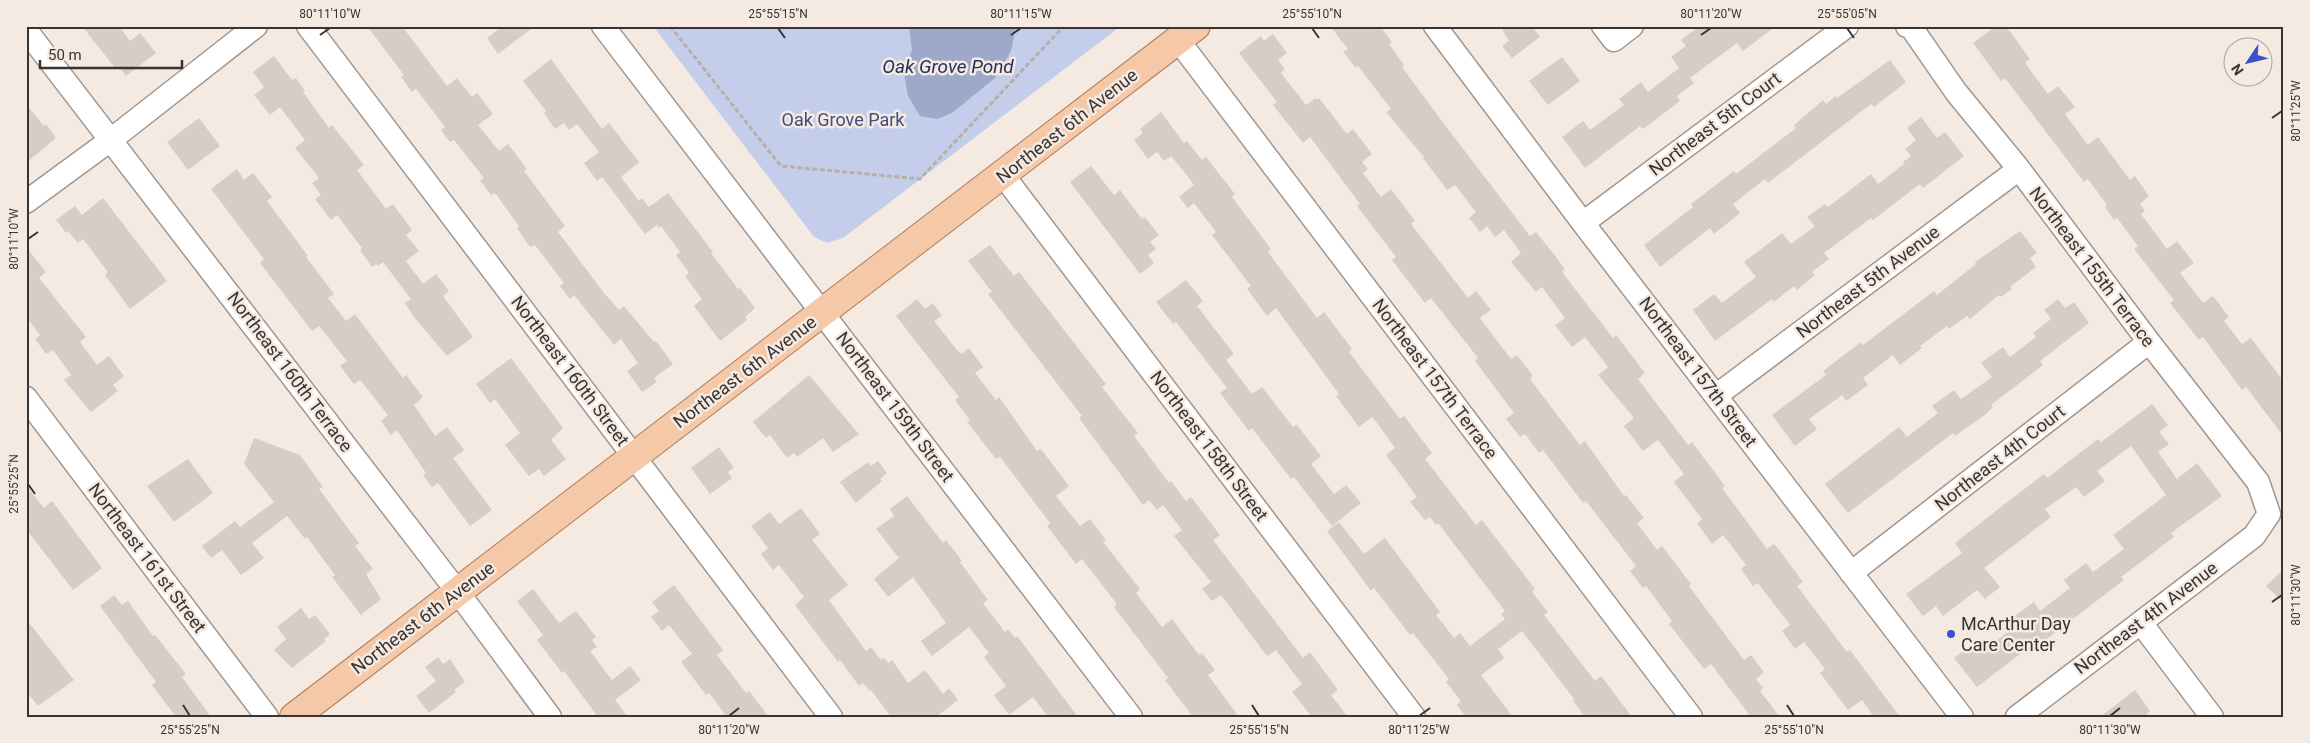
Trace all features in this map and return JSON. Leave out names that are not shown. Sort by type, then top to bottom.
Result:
[{"type":"main road","name":"Northeast 6th Avenue","points":[[294,717],[634,455],[823,314],[1187,33]]},
{"type":"street","points":[[26,202],[112,139],[256,26]]},
{"type":"street","name":"Northeast 160th Street","points":[[308,26],[831,717]]},
{"type":"street","name":"Northeast 159th Street","points":[[604,26],[1131,717]]},
{"type":"street","name":"Northeast 157th Street","points":[[1435,26],[1583,223],[1717,395],[1851,574],[1962,717]]},
{"type":"street","points":[[1603,26],[1614,40],[1632,26]]},
{"type":"street","name":"Northeast 5th Court","points":[[1583,223],[1847,26]]},
{"type":"street","name":"Northeast 155th Terrace","points":[[1907,26],[1911,27],[1956,92],[2019,169],[2149,342],[2258,482],[2269,514]]},
{"type":"street","name":"Northeast 160th Terrace","points":[[26,30],[112,139],[458,591],[550,717]]},
{"type":"street","name":"Northeast 157th Terrace","points":[[1187,33],[1691,717]]},
{"type":"street","name":"Northeast 5th Avenue","points":[[1717,395],[2019,169]]},
{"type":"street","name":"Northeast 158th Street","points":[[1003,175],[1414,717]]},
{"type":"street","name":"Northeast 4th Court","points":[[1851,574],[2149,342]]},
{"type":"street","name":"Northeast 161st Street","points":[[26,398],[268,717]]},
{"type":"street","name":"Northeast 4th Avenue","points":[[2017,717],[2254,536],[2269,514]]},
{"type":"street","points":[[2141,623],[2212,717]]},
{"type":"path","points":[[670,26],[781,166],[920,179],[1064,26]]},
{"type":"green space","name":"Oak Grove Park","points":[[653,26],[1121,26],[843,238],[827,243],[814,237]]},
{"type":"water","name":"Oak Grove Pond","points":[[909,26],[1016,26],[1011,51],[995,78],[952,113],[937,119],[920,116],[908,96],[904,73],[912,50]]},
{"type":"building","points":[[82,26],[119,26],[130,41],[140,33],[156,53],[126,76],[118,66],[115,68]]},
{"type":"building","points":[[367,26],[402,26],[447,86],[457,78],[472,97],[477,93],[493,114],[478,125],[499,151],[508,144],[527,169],[524,171],[565,226],[558,232],[604,293],[619,310],[624,306],[654,342],[656,341],[673,364],[654,378],[657,382],[642,392],[627,371],[638,363],[621,339],[614,345],[574,295],[570,299],[560,286],[564,283],[535,245],[530,247],[517,228],[519,226],[495,193],[491,195],[480,180],[484,178],[454,140],[450,142],[441,130],[445,127],[416,89],[412,92],[401,77],[404,75]]},
{"type":"building","points":[[502,26],[535,26],[498,54],[487,38]]},
{"type":"building","points":[[1330,26],[1380,26],[1392,42],[1389,44],[1404,65],[1402,67],[1444,124],[1530,236],[1536,232],[1549,248],[1565,269],[1562,272],[1613,338],[1616,335],[1645,373],[1638,379],[1688,445],[1692,442],[1725,486],[1722,488],[1767,549],[1774,544],[1780,551],[1803,582],[1797,586],[1847,652],[1850,650],[1900,717],[1874,717],[1862,700],[1848,710],[1820,673],[1825,669],[1804,642],[1795,649],[1782,631],[1790,625],[1758,583],[1753,586],[1741,569],[1746,565],[1723,535],[1712,544],[1697,523],[1702,519],[1674,482],[1684,474],[1658,440],[1643,451],[1624,426],[1634,418],[1598,375],[1608,367],[1585,337],[1572,347],[1555,325],[1565,318],[1542,287],[1536,292],[1511,262],[1521,253],[1504,230],[1495,237],[1487,226],[1480,232],[1469,218],[1476,212],[1455,185],[1447,190],[1424,157],[1386,112],[1391,109],[1358,66],[1356,68],[1343,52],[1348,49]]},
{"type":"building","points":[[1500,26],[1532,26],[1540,37],[1512,58],[1502,46],[1509,41]]},
{"type":"building","points":[[1699,26],[1776,26],[1743,51],[1737,43],[1690,78],[1694,83],[1677,96],[1680,101],[1643,129],[1640,126],[1585,168],[1562,137],[1583,121],[1590,130],[1624,105],[1619,99],[1641,82],[1648,92],[1679,68],[1671,57],[1686,46],[1681,40]]},
{"type":"building","points":[[1996,26],[2006,26],[2030,59],[2025,63],[2048,94],[2058,86],[2075,107],[2065,114],[2088,145],[2098,137],[2130,180],[2135,176],[2149,196],[2140,204],[2145,211],[2141,214],[2167,249],[2177,241],[2194,263],[2180,273],[2203,303],[2213,296],[2229,317],[2224,321],[2242,344],[2251,338],[2284,382],[2284,437],[2246,387],[2242,390],[2203,337],[2199,340],[2170,303],[2174,300],[2134,249],[2138,246],[2117,218],[2114,220],[2105,207],[2107,205],[2088,179],[2084,182],[2005,78],[2001,81],[1973,43]]},
{"type":"building","points":[[1273,34],[1287,53],[1278,60],[1285,69],[1281,73],[1306,105],[1319,98],[1347,134],[1353,129],[1372,154],[1362,162],[1368,169],[1363,173],[1381,197],[1391,189],[1415,221],[1411,224],[1468,298],[1476,291],[1491,310],[1480,318],[1511,359],[1517,355],[1533,376],[1530,379],[1580,445],[1585,441],[1624,496],[1626,495],[1644,518],[1637,523],[1657,550],[1662,546],[1744,660],[1751,655],[1764,672],[1756,679],[1763,688],[1760,691],[1780,717],[1751,717],[1711,664],[1704,669],[1669,624],[1672,621],[1646,586],[1643,588],[1630,571],[1636,566],[1586,501],[1583,503],[1543,450],[1539,453],[1525,434],[1520,437],[1506,419],[1514,413],[1475,361],[1478,358],[1431,298],[1425,303],[1392,260],[1396,257],[1357,206],[1360,204],[1310,137],[1303,143],[1273,105],[1277,102],[1239,53],[1261,36],[1264,41]]},
{"type":"building","points":[[274,56],[292,80],[296,78],[305,91],[303,92],[329,128],[332,125],[364,165],[357,170],[386,209],[393,204],[412,230],[406,235],[419,251],[406,261],[423,284],[436,274],[449,291],[443,296],[473,337],[447,356],[414,317],[405,303],[411,299],[383,262],[378,266],[376,264],[372,267],[360,250],[362,248],[337,215],[331,220],[315,199],[321,195],[312,183],[319,178],[295,148],[305,140],[280,107],[270,115],[254,95],[264,87],[253,72]]},
{"type":"building","points":[[1562,57],[1580,81],[1548,105],[1529,81]]},
{"type":"building","points":[[551,59],[602,129],[609,123],[639,162],[621,177],[639,201],[642,198],[649,207],[668,193],[713,252],[711,253],[738,289],[740,288],[755,308],[745,317],[747,320],[720,341],[694,306],[702,299],[685,276],[689,273],[676,255],[680,252],[661,226],[659,228],[657,225],[645,234],[602,177],[597,181],[584,163],[599,152],[577,124],[569,130],[564,123],[555,129],[544,113],[546,111],[523,81]]},
{"type":"building","points":[[1890,60],[1906,82],[1874,107],[1871,104],[1768,183],[1765,179],[1733,204],[1740,213],[1714,234],[1710,228],[1660,267],[1644,245],[1693,207],[1691,204],[1734,171],[1736,174],[1796,128],[1794,125],[1823,100],[1826,104],[1836,96],[1837,98]]},
{"type":"building","points":[[26,104],[44,126],[46,124],[56,138],[26,163]]},
{"type":"building","points":[[1161,112],[1184,143],[1187,141],[1202,160],[1206,157],[1235,194],[1232,197],[1271,249],[1268,252],[1317,318],[1324,312],[1352,349],[1349,352],[1400,419],[1404,416],[1432,453],[1425,459],[1476,525],[1482,520],[1535,589],[1532,592],[1548,612],[1544,615],[1595,681],[1601,676],[1632,717],[1585,717],[1573,701],[1574,699],[1522,631],[1498,649],[1504,658],[1481,675],[1513,717],[1466,717],[1457,705],[1461,701],[1446,682],[1449,679],[1413,633],[1410,635],[1374,588],[1371,591],[1327,531],[1339,522],[1364,554],[1385,538],[1440,612],[1436,615],[1454,638],[1460,633],[1470,646],[1505,619],[1501,614],[1505,611],[1438,523],[1436,525],[1430,517],[1425,520],[1410,502],[1417,497],[1386,455],[1395,448],[1377,423],[1372,417],[1359,427],[1336,396],[1339,394],[1276,308],[1267,316],[1247,289],[1251,286],[1212,235],[1216,232],[1194,203],[1188,208],[1179,197],[1194,185],[1182,169],[1171,156],[1164,161],[1157,152],[1148,159],[1134,140],[1143,133],[1140,129]]},
{"type":"building","points":[[1921,117],[1937,138],[1945,132],[1964,156],[1923,188],[1920,184],[1873,220],[1871,218],[1824,253],[1829,259],[1812,272],[1815,275],[1797,290],[1794,286],[1774,302],[1772,299],[1715,341],[1693,310],[1714,294],[1722,303],[1756,277],[1744,262],[1782,233],[1791,244],[1815,226],[1807,217],[1825,204],[1828,207],[1871,174],[1878,184],[1904,164],[1903,162],[1911,156],[1905,149],[1916,140],[1907,128]]},
{"type":"building","points":[[199,118],[220,146],[188,170],[167,142]]},
{"type":"building","points":[[1091,166],[1114,195],[1120,190],[1142,219],[1145,217],[1159,235],[1150,242],[1156,249],[1148,255],[1154,263],[1140,274],[1070,182]]},
{"type":"building","points":[[237,169],[244,180],[253,173],[272,197],[267,201],[334,294],[328,298],[346,321],[355,314],[403,378],[406,375],[423,397],[414,405],[435,436],[447,427],[464,450],[453,458],[492,510],[470,526],[438,483],[432,487],[423,475],[426,473],[397,430],[391,435],[381,421],[388,415],[360,380],[354,384],[340,366],[347,361],[319,326],[312,331],[260,263],[264,259],[211,189]]},
{"type":"building","points":[[103,198],[167,281],[130,309],[105,275],[108,272],[83,239],[78,243],[68,231],[66,233],[56,220],[75,206],[82,215]]},
{"type":"building","points":[[2020,231],[2037,253],[2030,258],[2036,267],[2010,287],[2012,289],[2001,297],[1999,295],[1970,319],[1967,316],[1949,329],[1947,326],[1920,346],[1922,348],[1900,365],[1893,355],[1863,378],[1868,385],[1846,401],[1842,395],[1809,419],[1817,429],[1795,446],[1772,415],[1826,375],[1823,371],[1861,342],[1863,345],[1934,291],[1937,295],[1976,264],[1975,262]]},
{"type":"building","points":[[990,245],[1014,276],[1019,272],[1106,384],[1102,387],[1138,433],[1134,436],[1169,483],[1171,481],[1186,501],[1191,497],[1220,535],[1213,540],[1303,658],[1310,652],[1338,690],[1331,695],[1348,717],[1312,717],[1292,692],[1302,684],[1276,650],[1267,656],[1221,595],[1212,601],[1202,589],[1211,582],[1174,536],[1182,530],[1163,505],[1157,510],[1149,500],[1143,505],[1079,418],[1082,416],[988,294],[992,292],[968,261]]},
{"type":"building","points":[[26,247],[46,272],[39,278],[86,337],[80,342],[97,365],[109,356],[124,376],[113,385],[118,391],[91,412],[64,380],[71,375],[53,350],[46,354],[35,339],[40,335],[26,317]]},
{"type":"building","points":[[1186,280],[1203,301],[1197,306],[1234,354],[1226,360],[1252,394],[1262,387],[1293,427],[1297,425],[1321,456],[1311,464],[1334,494],[1346,485],[1361,503],[1332,526],[1294,477],[1291,479],[1252,428],[1249,431],[1220,393],[1227,388],[1176,322],[1173,324],[1156,302]]},
{"type":"building","points":[[917,299],[925,309],[933,303],[942,316],[934,321],[957,350],[962,354],[969,348],[983,367],[975,373],[996,400],[999,397],[1037,451],[1041,449],[1069,486],[1056,496],[1080,526],[1090,519],[1106,540],[1103,542],[1140,589],[1136,593],[1162,627],[1172,619],[1199,655],[1202,653],[1215,670],[1208,675],[1239,717],[1193,717],[1165,680],[1168,678],[1114,607],[1117,604],[1082,559],[1076,564],[1047,526],[1050,523],[1000,457],[996,459],[967,422],[970,420],[955,400],[959,397],[896,316]]},
{"type":"building","points":[[2058,299],[2065,308],[2074,302],[2089,323],[2040,361],[2043,365],[1991,405],[1993,407],[1986,414],[1955,436],[1953,433],[1848,513],[1825,484],[1899,427],[1907,437],[1938,413],[1932,406],[1954,390],[1961,399],[1992,377],[1981,363],[2003,347],[2010,357],[2036,337],[2033,333],[2051,319],[2044,310]]},
{"type":"building","points":[[511,358],[563,428],[551,440],[566,459],[544,476],[539,469],[529,476],[505,445],[520,433],[495,399],[490,403],[476,384]]},
{"type":"building","points":[[809,375],[859,434],[833,452],[823,438],[797,457],[794,453],[787,458],[770,435],[766,438],[753,422]]},
{"type":"building","points":[[2152,404],[2168,425],[2159,432],[2169,444],[2158,452],[2177,479],[2197,463],[2222,496],[2171,533],[2174,537],[2121,577],[2124,580],[2035,648],[2032,645],[1977,687],[1954,658],[1975,642],[1983,651],[2017,625],[2012,618],[2034,602],[2040,611],[2070,588],[2064,580],[2086,563],[2093,572],[2124,549],[2113,535],[2166,495],[2131,446],[2097,471],[2105,481],[2084,497],[2076,487],[2045,509],[2051,517],[1984,568],[2000,587],[1985,599],[1977,590],[1943,616],[1936,606],[1923,616],[1906,594],[1962,553],[1955,543],[2006,503],[2044,474],[2047,478],[2098,439],[2101,442]]},
{"type":"building","points":[[254,438],[300,455],[323,487],[319,489],[359,543],[355,546],[373,569],[366,574],[381,599],[361,615],[332,577],[335,575],[307,537],[305,539],[287,516],[252,543],[264,558],[241,575],[222,550],[211,558],[202,546],[235,521],[240,527],[274,502],[244,464]]},
{"type":"building","points":[[719,447],[734,468],[728,472],[732,478],[710,494],[691,468]]},
{"type":"building","points":[[188,459],[213,493],[174,522],[147,486]]},
{"type":"building","points":[[878,461],[887,473],[880,479],[882,481],[856,503],[840,482],[868,462],[871,466]]},
{"type":"building","points":[[26,486],[44,508],[52,501],[102,568],[73,590],[26,529]]},
{"type":"building","points":[[907,496],[943,543],[946,540],[962,561],[960,562],[988,600],[983,603],[1005,632],[1008,629],[1015,638],[1017,636],[1078,717],[1048,717],[1033,697],[1009,715],[994,695],[1006,686],[984,657],[989,653],[969,627],[932,656],[921,641],[946,623],[913,577],[888,597],[874,579],[899,558],[876,529],[894,516],[890,509]]},
{"type":"building","points":[[801,508],[820,534],[812,540],[848,585],[829,600],[866,651],[871,647],[881,660],[884,658],[888,663],[892,660],[908,683],[925,670],[943,694],[949,688],[958,700],[936,717],[891,717],[871,690],[863,683],[859,686],[840,660],[838,662],[795,605],[804,597],[779,565],[773,570],[761,554],[768,548],[751,526],[770,512],[779,524]]},
{"type":"building","points":[[2284,569],[2284,603],[2266,586]]},
{"type":"building","points":[[674,585],[723,650],[717,655],[746,693],[749,691],[769,717],[727,717],[709,693],[706,695],[681,662],[692,654],[669,625],[662,631],[651,617],[659,611],[652,602]]},
{"type":"building","points":[[533,589],[559,623],[576,611],[596,637],[592,640],[597,647],[590,651],[612,680],[630,666],[641,680],[615,700],[628,717],[598,717],[564,671],[562,673],[537,640],[543,635],[517,601]]},
{"type":"building","points":[[114,595],[122,605],[128,601],[153,636],[155,635],[186,674],[182,677],[211,717],[176,717],[152,685],[156,682],[100,606]]},
{"type":"building","points":[[301,608],[309,619],[315,615],[330,634],[324,639],[326,641],[292,668],[274,650],[286,639],[277,627]]},
{"type":"building","points":[[26,619],[74,680],[38,706],[26,691]]},
{"type":"building","points":[[438,657],[443,664],[450,659],[465,682],[454,690],[456,692],[429,713],[416,696],[436,681],[425,667]]},
{"type":"building","points":[[2135,690],[2150,711],[2143,717],[2100,717]]},
{"type":"place","name":"McArthur Day Care Center","points":[[1951,634]]}]
